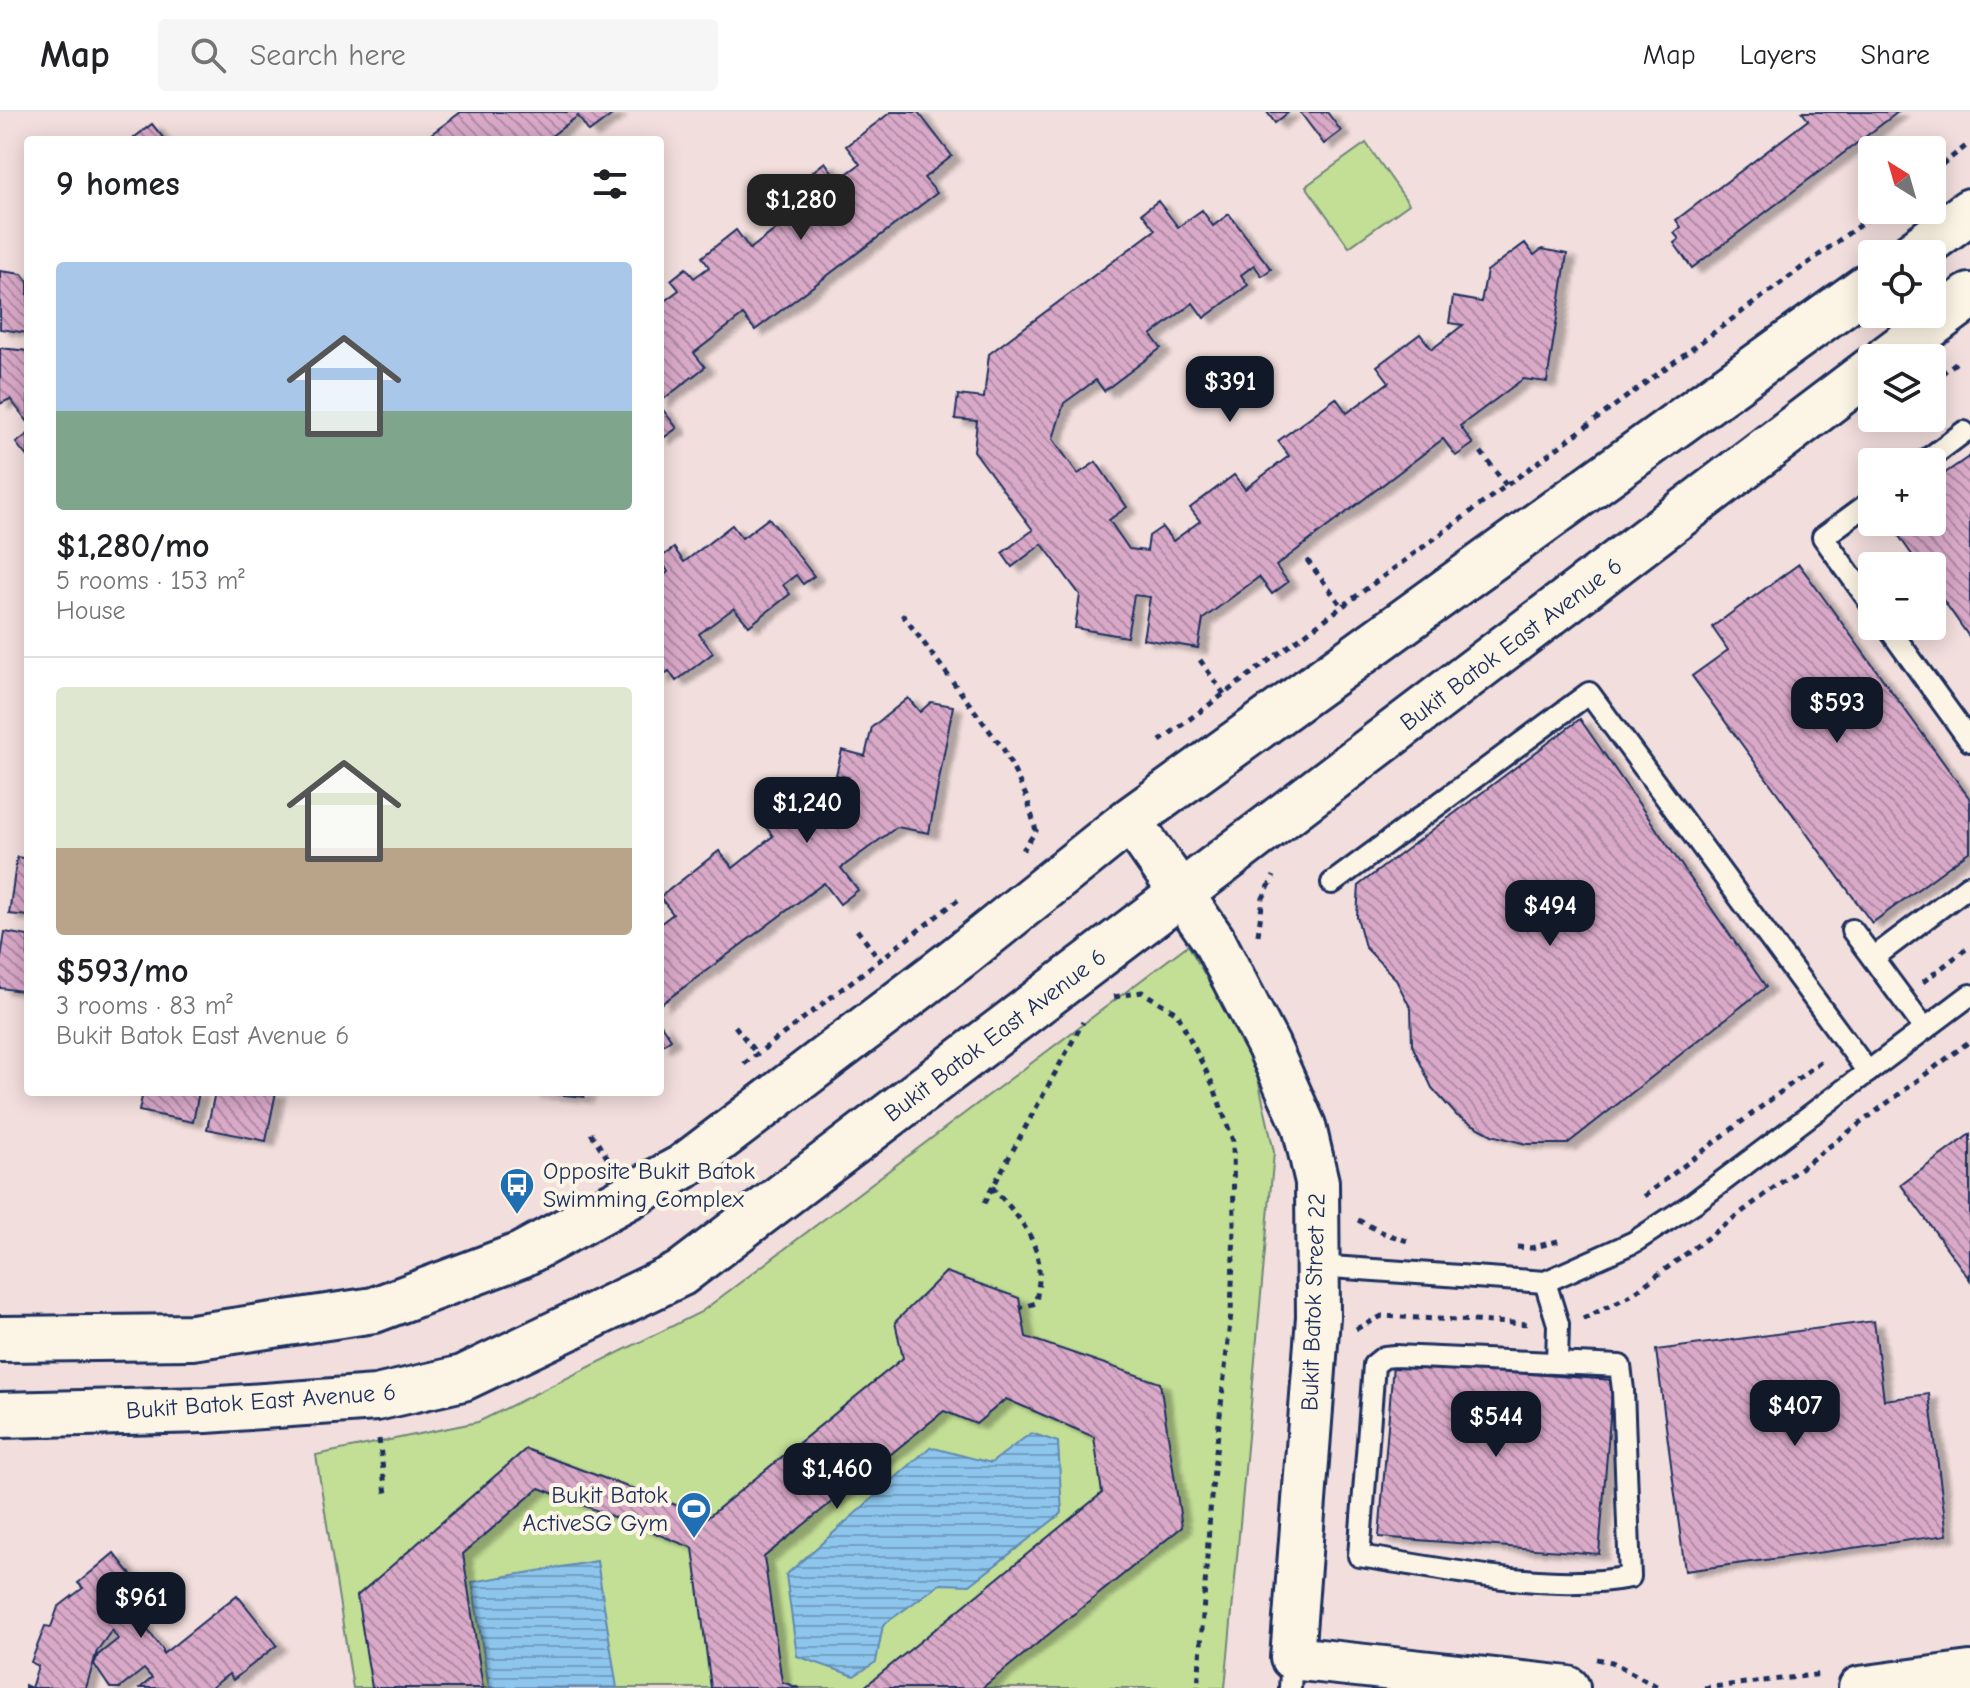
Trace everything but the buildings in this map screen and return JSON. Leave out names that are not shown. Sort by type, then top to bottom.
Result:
[{"type":"main road","points":[[1931,240],[1970,211]]},
{"type":"main road","points":[[0,1339],[192,1337],[374,1310],[521,1255],[683,1167],[959,957],[1130,820],[1858,293]]},
{"type":"main road","points":[[1906,344],[1970,296]]},
{"type":"main road","name":"Bukit Batok East Avenue 6","points":[[0,1415],[206,1410],[376,1398],[463,1378],[680,1274],[1858,380]]},
{"type":"street","name":"Bukit Batok Street 22","points":[[1130,820],[1213,939],[1268,1045],[1304,1126],[1317,1182],[1318,1317],[1291,1673]]},
{"type":"street","points":[[1291,1673],[1568,1688]]},
{"type":"street","points":[[1860,1688],[1970,1673]]},
{"type":"lane","points":[[1943,448],[1964,432]]},
{"type":"lane","points":[[1858,511],[1823,537],[1858,586]]},
{"type":"lane","points":[[1897,640],[1970,741]]},
{"type":"lane","points":[[1332,883],[1589,693],[1868,1072]]},
{"type":"lane","points":[[1873,958],[1970,885]]},
{"type":"lane","points":[[1852,930],[1925,1029]]},
{"type":"lane","points":[[1317,1266],[1545,1282],[1594,1262],[1646,1234],[1695,1202],[1969,999]]},
{"type":"lane","points":[[1545,1282],[1558,1324],[1557,1363]]},
{"type":"lane","points":[[1395,1356],[1557,1363],[1620,1366],[1630,1577],[1613,1580],[1525,1580],[1359,1556],[1374,1365],[1384,1357],[1395,1356]]},
{"type":"path","points":[[1946,161],[1970,143]]},
{"type":"path","points":[[1160,741],[1861,224]]},
{"type":"path","points":[[1946,370],[1957,361]]},
{"type":"path","points":[[1481,452],[1506,485]]},
{"type":"path","points":[[1307,560],[1342,606]]},
{"type":"path","points":[[902,614],[1004,750],[1027,798],[1036,831],[1024,850],[1012,860]]},
{"type":"path","points":[[1200,660],[1224,694]]},
{"type":"path","points":[[734,1073],[963,896]]},
{"type":"path","points":[[857,930],[875,954]]},
{"type":"path","points":[[1902,998],[1970,946]]},
{"type":"path","points":[[984,1203],[1083,1021]]},
{"type":"path","points":[[735,1026],[753,1049]]},
{"type":"path","points":[[1633,1205],[1845,1042]]},
{"type":"path","points":[[591,1133],[609,1162],[622,1158]]},
{"type":"path","points":[[992,1187],[1019,1219],[1035,1245],[1040,1269],[1036,1303],[1020,1308]]},
{"type":"path","points":[[1353,1218],[1409,1241]]},
{"type":"path","points":[[1504,1247],[1531,1248],[1573,1237]]},
{"type":"path","points":[[1198,1688],[1211,1498],[1231,1313]]},
{"type":"path","points":[[376,1398],[386,1494]]},
{"type":"green space","points":[[1366,143],[1409,204],[1349,247],[1306,186]]},
{"type":"green space","points":[[1188,945],[1254,1060],[1274,1152],[1225,1688],[353,1688],[316,1455],[478,1422],[701,1312]]},
{"type":"water","points":[[1031,1433],[1058,1442],[1062,1513],[970,1585],[940,1584],[883,1625],[876,1662],[854,1676],[797,1656],[786,1575],[930,1447],[991,1463]]},
{"type":"water","points":[[597,1561],[617,1688],[489,1688],[472,1582]]},
{"type":"place","name":"Opposite Bukit Batok Swimming Complex","points":[[517,1216]]},
{"type":"place","name":"Bukit Batok ActiveSG Gym","points":[[694,1540]]}]
